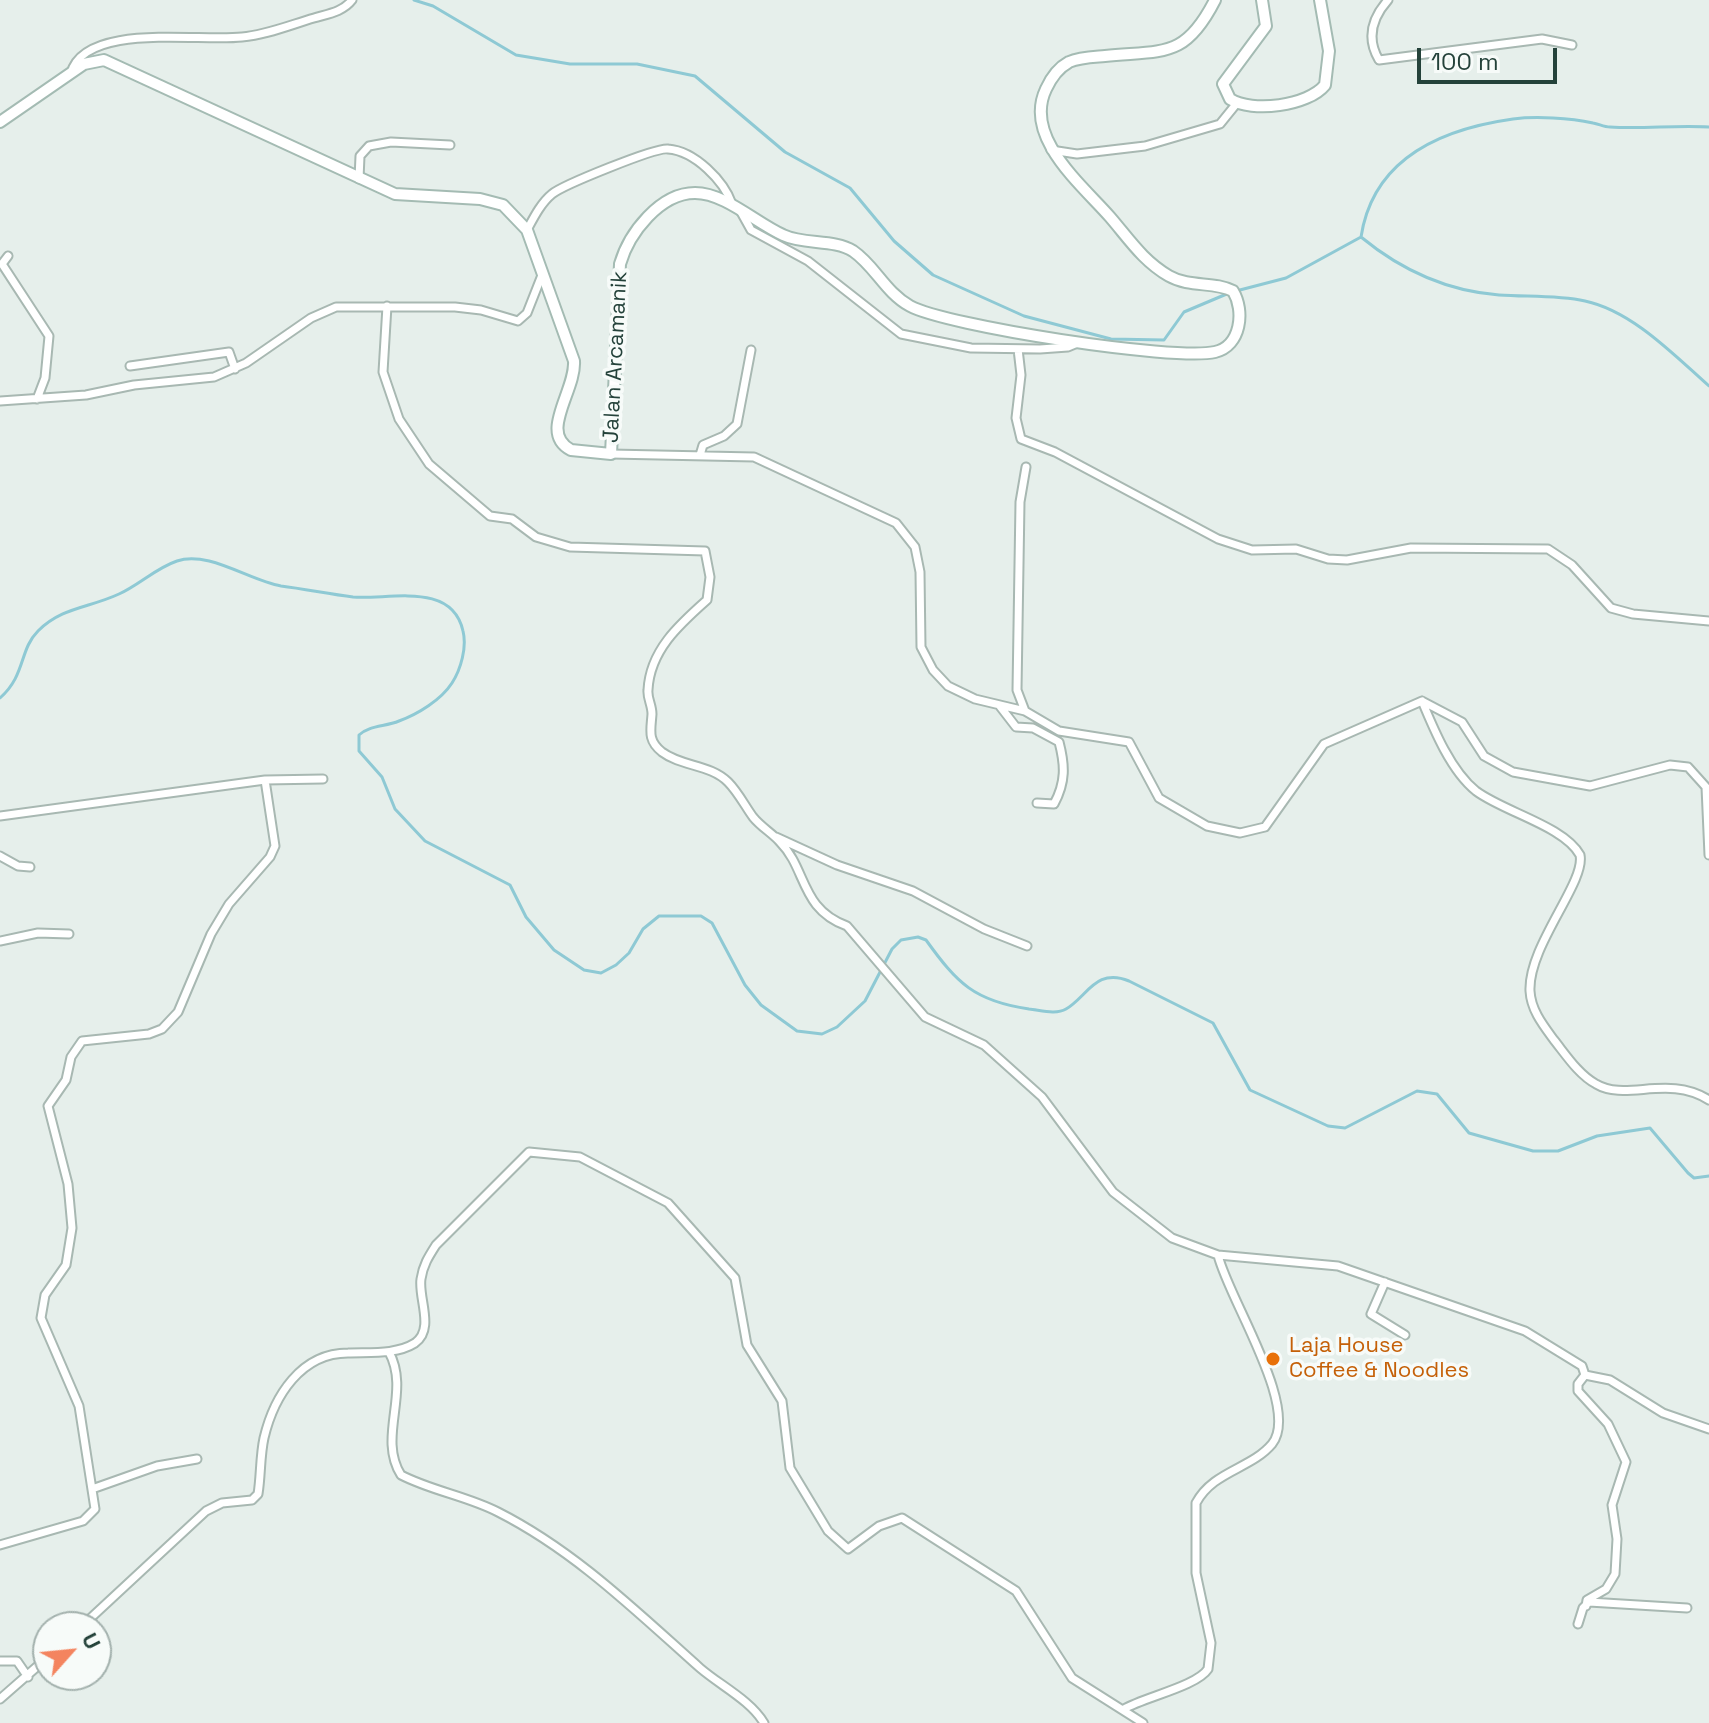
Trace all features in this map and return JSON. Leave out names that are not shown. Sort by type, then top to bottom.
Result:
[{"type":"street","points":[[71,73],[74,60],[82,52],[113,42],[245,37],[338,10],[352,0]]},
{"type":"street","name":"Jalan Arcamanik","points":[[0,122],[90,61],[116,63],[359,179],[408,197],[493,201],[512,211],[527,230],[574,361],[574,381],[556,423],[557,435],[571,450],[611,454],[618,277],[623,252],[644,222],[683,194],[702,194],[795,240],[849,249],[887,290],[920,311],[1153,353],[1217,351],[1228,347],[1235,337],[1239,306],[1230,289],[1197,286],[1173,278],[1139,255],[1051,150],[1040,106],[1058,70],[1084,58],[1162,51],[1182,45],[1196,32],[1215,0]]},
{"type":"street","points":[[1262,0],[1266,26],[1223,84],[1225,94],[1237,103],[1271,104],[1311,96],[1322,89],[1327,81],[1329,51],[1320,0]]},
{"type":"street","points":[[1388,0],[1373,22],[1372,39],[1379,60],[1542,39],[1572,45]]},
{"type":"street","points":[[1051,150],[1077,154],[1145,146],[1220,124],[1237,103]]},
{"type":"street","points":[[359,179],[360,156],[369,146],[391,142],[450,145]]},
{"type":"street","points":[[527,230],[541,205],[560,188],[664,148],[684,153],[707,170],[724,187],[751,230],[808,261],[850,290],[893,330],[955,346],[1018,349],[1068,347],[1081,340]]},
{"type":"street","points":[[8,256],[2,264],[49,336],[45,378],[37,399]]},
{"type":"street","points":[[0,401],[201,379],[235,369],[322,311],[336,307],[481,310],[518,321],[527,313],[542,275]]},
{"type":"street","points":[[387,306],[383,372],[395,410],[429,464],[490,516],[512,519],[542,540],[570,547],[705,551],[710,577],[707,600],[677,627],[655,658],[647,692],[652,712],[650,737],[671,758],[708,769],[729,783],[771,835],[783,845],[808,895],[835,922],[847,926],[925,1017],[984,1045],[1042,1097],[1103,1181],[1126,1204],[1172,1238],[1218,1255],[1338,1266],[1525,1331],[1582,1366],[1585,1375]]},
{"type":"street","points":[[1018,349],[1021,375],[1016,418],[1021,439],[1055,452],[1218,539],[1252,550],[1296,549],[1328,559],[1347,560],[1411,548],[1548,549],[1572,565],[1611,608],[1633,614],[1709,621]]},
{"type":"street","points":[[700,455],[703,445],[724,436],[737,424],[751,350]]},
{"type":"street","points":[[130,366],[229,352],[235,369]]},
{"type":"street","points":[[611,454],[754,457],[896,523],[915,547],[920,572],[921,647],[933,670],[948,686],[975,699],[1025,711],[1059,731],[1129,742],[1159,798],[1207,826],[1240,833],[1265,827],[1324,744],[1422,701]]},
{"type":"street","points":[[1025,711],[1017,690],[1020,502],[1026,467]]},
{"type":"street","points":[[1422,701],[1462,722],[1484,756],[1513,772],[1590,786],[1670,765],[1688,767],[1706,787],[1709,855]]},
{"type":"street","points":[[1422,701],[1462,775],[1473,788],[1506,810],[1561,836],[1580,855],[1581,865],[1575,881],[1558,909],[1536,959],[1530,991],[1537,1016],[1581,1072],[1597,1085],[1625,1089],[1675,1086],[1709,1100]]},
{"type":"street","points":[[999,705],[1016,727],[1033,728],[1059,742],[1064,762],[1063,784],[1054,804],[1037,803]]},
{"type":"street","points":[[0,816],[265,780],[323,779]]},
{"type":"street","points":[[0,1545],[48,1533],[91,1516],[95,1509],[79,1406],[41,1318],[45,1295],[66,1265],[72,1228],[68,1184],[49,1119],[50,1099],[66,1080],[71,1057],[82,1041],[149,1034],[162,1029],[178,1012],[211,934],[229,904],[270,857],[275,846],[265,780]]},
{"type":"street","points":[[771,835],[790,840],[837,865],[913,891],[984,929],[1027,946]]},
{"type":"street","points":[[0,856],[18,866],[30,867]]},
{"type":"street","points":[[0,941],[38,933],[69,934]]},
{"type":"street","points":[[98,1611],[206,1511],[222,1503],[252,1500],[258,1494],[264,1439],[275,1410],[291,1381],[310,1360],[332,1353],[389,1352],[414,1343],[424,1333],[421,1281],[426,1260],[436,1245],[529,1152],[580,1157],[668,1203],[735,1278],[747,1345],[782,1401],[790,1468],[828,1531],[848,1549],[879,1526],[902,1518],[1016,1591],[1072,1678],[1143,1723]]},
{"type":"street","points":[[1124,1709],[1205,1674],[1211,1643],[1197,1584],[1196,1503],[1216,1479],[1268,1448],[1279,1430],[1279,1413],[1266,1372],[1225,1283],[1218,1255]]},
{"type":"street","points":[[1385,1282],[1371,1314],[1405,1335]]},
{"type":"street","points":[[389,1352],[399,1388],[392,1440],[395,1465],[401,1475],[498,1512],[580,1564],[663,1631],[729,1693],[756,1710],[764,1723]]},
{"type":"street","points":[[1585,1375],[1610,1380],[1663,1413],[1709,1429]]},
{"type":"street","points":[[1578,1624],[1587,1600],[1606,1589],[1615,1574],[1617,1539],[1612,1505],[1626,1462],[1608,1424],[1578,1391],[1578,1384],[1585,1375]]},
{"type":"street","points":[[92,1489],[147,1469],[197,1459]]},
{"type":"street","points":[[1586,1606],[1589,1602],[1608,1602],[1687,1608]]},
{"type":"street","points":[[0,1661],[17,1661],[28,1677]]},
{"type":"street","points":[[0,1699],[32,1673]]},
{"type":"waterway","points":[[414,0],[433,6],[516,55],[570,64],[637,64],[695,76],[785,152],[850,188],[894,241],[933,275],[1024,316],[1111,339],[1164,340],[1184,312],[1229,293]]},
{"type":"waterway","points":[[1236,291],[1286,278],[1361,237],[1368,210],[1395,168],[1414,152],[1461,131],[1513,119],[1532,118],[1574,120],[1610,127],[1709,127]]},
{"type":"waterway","points":[[1361,237],[1409,269],[1443,284],[1480,293],[1574,299],[1602,306],[1636,324],[1709,386]]},
{"type":"waterway","points":[[0,698],[14,680],[32,638],[47,623],[66,612],[119,594],[177,561],[202,560],[269,583],[344,596],[417,596],[433,599],[457,615],[463,631],[464,651],[455,677],[442,695],[421,710],[359,735],[359,751],[382,777],[395,809],[425,841],[510,885],[526,917],[554,950],[584,970],[601,973],[616,965],[629,953],[643,929],[659,916],[701,916],[712,923],[745,985],[761,1005],[797,1031],[822,1034],[837,1027],[865,1001],[892,949],[901,940],[918,937],[926,940],[947,968],[968,988],[1010,1006],[1058,1012],[1073,1004],[1100,981],[1108,978],[1129,981],[1213,1023],[1250,1090],[1328,1126],[1345,1128],[1417,1091],[1437,1094],[1469,1133],[1533,1151],[1558,1151],[1597,1136],[1650,1128],[1694,1178],[1709,1176]]},
{"type":"place","name":"Laja House Coffee & Noodles","points":[[1273,1359]]}]
